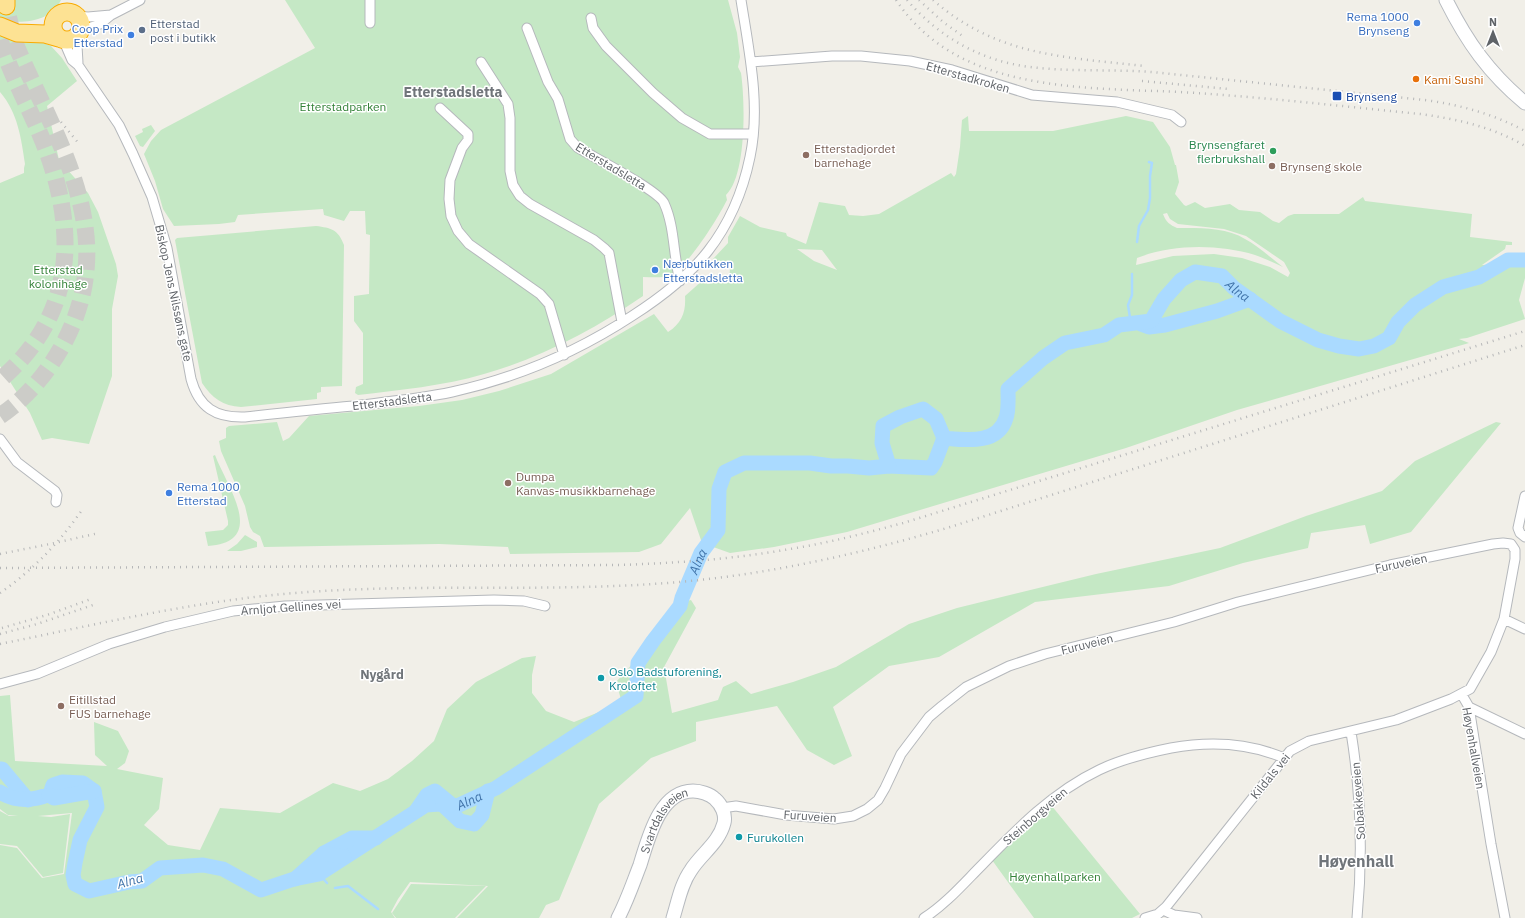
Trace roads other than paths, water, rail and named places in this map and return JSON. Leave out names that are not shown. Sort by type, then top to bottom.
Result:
[{"type":"highway","points":[[3,27],[17,33],[45,34],[69,23],[64,0]]},
{"type":"street","points":[[69,23],[100,24],[111,15],[140,0]]},
{"type":"street","points":[[370,0],[370,24]]},
{"type":"street","name":"Etterstadsletta","points":[[215,412],[229,416],[245,417],[433,396],[473,387],[514,375],[564,355],[595,339],[622,322],[680,281],[708,251],[730,216],[739,196],[750,156],[753,134],[754,104],[751,62],[741,0]]},
{"type":"street","points":[[1446,0],[1479,56],[1501,82],[1525,103]]},
{"type":"street","points":[[69,23],[88,18],[111,15]]},
{"type":"street","points":[[591,18],[593,28],[606,46],[653,93],[682,118],[710,134],[753,134]]},
{"type":"street","name":"Biskop Jens Nilssøns gate","points":[[69,23],[72,60],[78,65],[113,115],[146,182],[157,212],[167,248],[193,387],[202,403],[215,412]]},
{"type":"street","name":"Biskop Jens Nilssøns gate","points":[[69,23],[76,46],[78,65]]},
{"type":"street","name":"Etterstadsletta","points":[[527,28],[548,82],[558,99],[570,139],[577,147],[651,189],[664,201],[670,219],[676,266],[680,281]]},
{"type":"street","name":"Etterstadkroken","points":[[751,62],[832,56],[885,58],[910,61],[952,70],[1032,95],[1116,102],[1172,115],[1181,122]]},
{"type":"street","points":[[481,62],[508,104],[510,118],[510,171],[513,185],[520,196],[530,204],[594,240],[609,253],[622,322]]},
{"type":"street","points":[[440,108],[468,134],[468,140],[462,148],[450,180],[449,199],[451,216],[458,231],[469,244],[540,294],[549,304],[564,355]]},
{"type":"street","points":[[0,438],[17,462],[55,491],[57,497],[56,502]]},
{"type":"street","points":[[1523,536],[1518,528],[1525,496]]},
{"type":"street","name":"Furuveien","points":[[722,808],[736,806],[786,815],[828,818],[853,816],[867,809],[878,800],[901,754],[929,717],[966,687],[1009,666],[1045,654],[1174,622],[1238,602],[1390,565],[1500,543],[1511,544]]},
{"type":"street","name":"Høyenhallveien","points":[[1505,918],[1491,844],[1469,707],[1462,695],[1470,689],[1475,681],[1494,646],[1504,619],[1515,559],[1515,550],[1511,544]]},
{"type":"street","name":"Arnljot Gellines vei","points":[[0,684],[37,674],[109,644],[165,627],[232,611],[285,606],[494,600],[524,601],[545,606]]},
{"type":"street","points":[[1504,619],[1525,629]]},
{"type":"street","name":"Kildals vei","points":[[1146,918],[1163,910],[1284,758],[1295,747],[1309,741],[1396,720],[1462,695]]},
{"type":"street","points":[[1469,707],[1525,734]]},
{"type":"street","name":"Solbakkeveien","points":[[1351,732],[1357,769],[1360,813],[1360,858],[1357,918]]},
{"type":"street","name":"Steinborgveien","points":[[924,918],[949,897],[1028,820],[1057,795],[1078,781],[1114,763],[1148,752],[1198,745],[1230,745],[1261,749],[1284,758]]},
{"type":"street","name":"Svartdalsveien","points":[[618,918],[632,885],[655,821],[665,806],[683,793],[696,791],[712,796],[722,808]]},
{"type":"street","points":[[673,918],[687,875],[698,860],[715,842],[721,832],[724,822],[722,808]]},
{"type":"street","points":[[1163,910],[1174,915],[1196,918]]},
{"type":"waterway","points":[[1137,242],[1139,226],[1148,210],[1150,198],[1150,176],[1152,163],[1149,162]]},
{"type":"waterway","name":"Alna","points":[[0,792],[12,798],[31,799],[50,794],[53,785],[62,782],[83,783],[94,791],[97,807],[80,840],[73,875],[75,884],[89,891],[129,882],[142,881],[160,868],[203,865],[223,869],[261,890],[294,879],[319,874],[426,805],[440,804],[457,806],[496,788],[636,696],[638,663],[680,606],[701,553],[718,530],[719,489],[725,472],[744,463],[810,463],[831,466],[869,468],[889,466],[882,443],[883,426],[900,417],[923,409],[936,419],[944,438],[971,440],[989,437],[1002,427],[1006,418],[1008,408],[1008,389],[1043,358],[1065,343],[1104,335],[1119,325],[1151,321],[1164,299],[1181,280],[1195,272],[1222,276],[1234,288],[1280,321],[1318,340],[1339,346],[1359,349],[1374,346],[1389,338],[1398,322],[1415,305],[1443,287],[1479,277],[1508,260],[1525,260]]},
{"type":"waterway","points":[[1131,324],[1128,305],[1132,295],[1132,274]]},
{"type":"waterway","points":[[1141,324],[1149,327],[1165,325],[1217,311],[1250,299]]},
{"type":"waterway","name":"Alna","points":[[889,466],[931,468],[935,462],[944,438]]},
{"type":"waterway","points":[[0,769],[2,769],[28,800]]},
{"type":"waterway","points":[[49,795],[54,798],[94,791]]},
{"type":"waterway","points":[[416,811],[427,795],[435,791],[452,805]]},
{"type":"waterway","points":[[443,805],[460,821],[474,824],[482,815],[488,791]]},
{"type":"waterway","points":[[324,853],[352,838],[376,838]]},
{"type":"waterway","points":[[295,879],[324,853],[344,857]]},
{"type":"waterway","points":[[319,874],[327,883]]},
{"type":"waterway","points":[[335,888],[348,886],[378,909]]},
{"type":"tunnel","points":[[0,416],[29,392],[45,373],[59,352],[80,303],[86,266],[85,230],[79,196],[53,127],[14,41],[6,6]]},
{"type":"tunnel","points":[[0,40],[10,68],[46,149],[56,181],[63,213],[65,243],[63,273],[56,302],[43,329],[25,356],[0,380]]},
{"type":"railway","points":[[896,0],[925,33],[959,56],[997,72],[1039,82],[1082,87],[1236,96],[1420,114],[1448,118],[1474,125],[1513,139],[1525,146]]},
{"type":"railway","points":[[907,0],[919,13],[947,36],[978,53],[1012,64],[1060,69],[1152,72],[1425,100],[1489,115],[1525,131]]},
{"type":"railway","points":[[919,0],[943,22],[964,37]]},
{"type":"railway","points":[[933,0],[957,19],[982,33],[1032,51],[1086,60],[1144,66]]},
{"type":"railway","points":[[1142,81],[1229,89]]},
{"type":"railway","points":[[61,122],[80,145]]},
{"type":"railway","points":[[0,568],[620,565],[705,560],[804,547],[903,523],[1525,331]]},
{"type":"railway","points":[[0,644],[115,620],[192,606],[269,595],[354,589],[540,588],[633,585],[679,582],[747,574],[814,562],[947,528],[1525,345]]},
{"type":"railway","points":[[0,593],[24,575],[55,545],[82,510]]},
{"type":"railway","points":[[0,554],[99,533]]},
{"type":"railway","points":[[2,628],[47,615],[91,599]]},
{"type":"railway","points":[[0,634],[37,624],[93,605]]},
{"type":"place","name":"Rema 1000 Brynseng","points":[[1417,23]]},
{"type":"place","name":"Etterstad post i butikk","points":[[142,30]]},
{"type":"place","name":"Coop Prix Etterstad","points":[[131,35]]},
{"type":"place","name":"Kami Sushi","points":[[1416,79]]},
{"type":"place","name":"Brynseng","points":[[1337,96]]},
{"type":"place","name":"Brynsengfaret flerbrukshall","points":[[1273,151]]},
{"type":"place","name":"Etterstadjordet barnehage","points":[[806,155]]},
{"type":"place","name":"Brynseng skole","points":[[1272,166]]},
{"type":"place","name":"Nærbutikken Etterstadsletta","points":[[655,270]]},
{"type":"place","name":"Dumpa Kanvas-musikkbarnehage","points":[[508,483]]},
{"type":"place","name":"Rema 1000 Etterstad","points":[[169,493]]},
{"type":"place","name":"Oslo Badstuforening, Kroloftet","points":[[601,678]]},
{"type":"place","name":"Eitillstad FUS barnehage","points":[[61,706]]},
{"type":"place","name":"Furukollen","points":[[739,837]]},
{"type":"district","name":"Etterstadsletta","points":[[453,92]]},
{"type":"district","name":"Nygård","points":[[382,674]]},
{"type":"district","name":"Høyenhall","points":[[1356,861]]},
{"type":"park label","name":"Etterstadparken","points":[[343,106]]},
{"type":"park label","name":"Etterstad kolonihage","points":[[58,276]]},
{"type":"park label","name":"Høyenhallparken","points":[[1055,876]]}]
